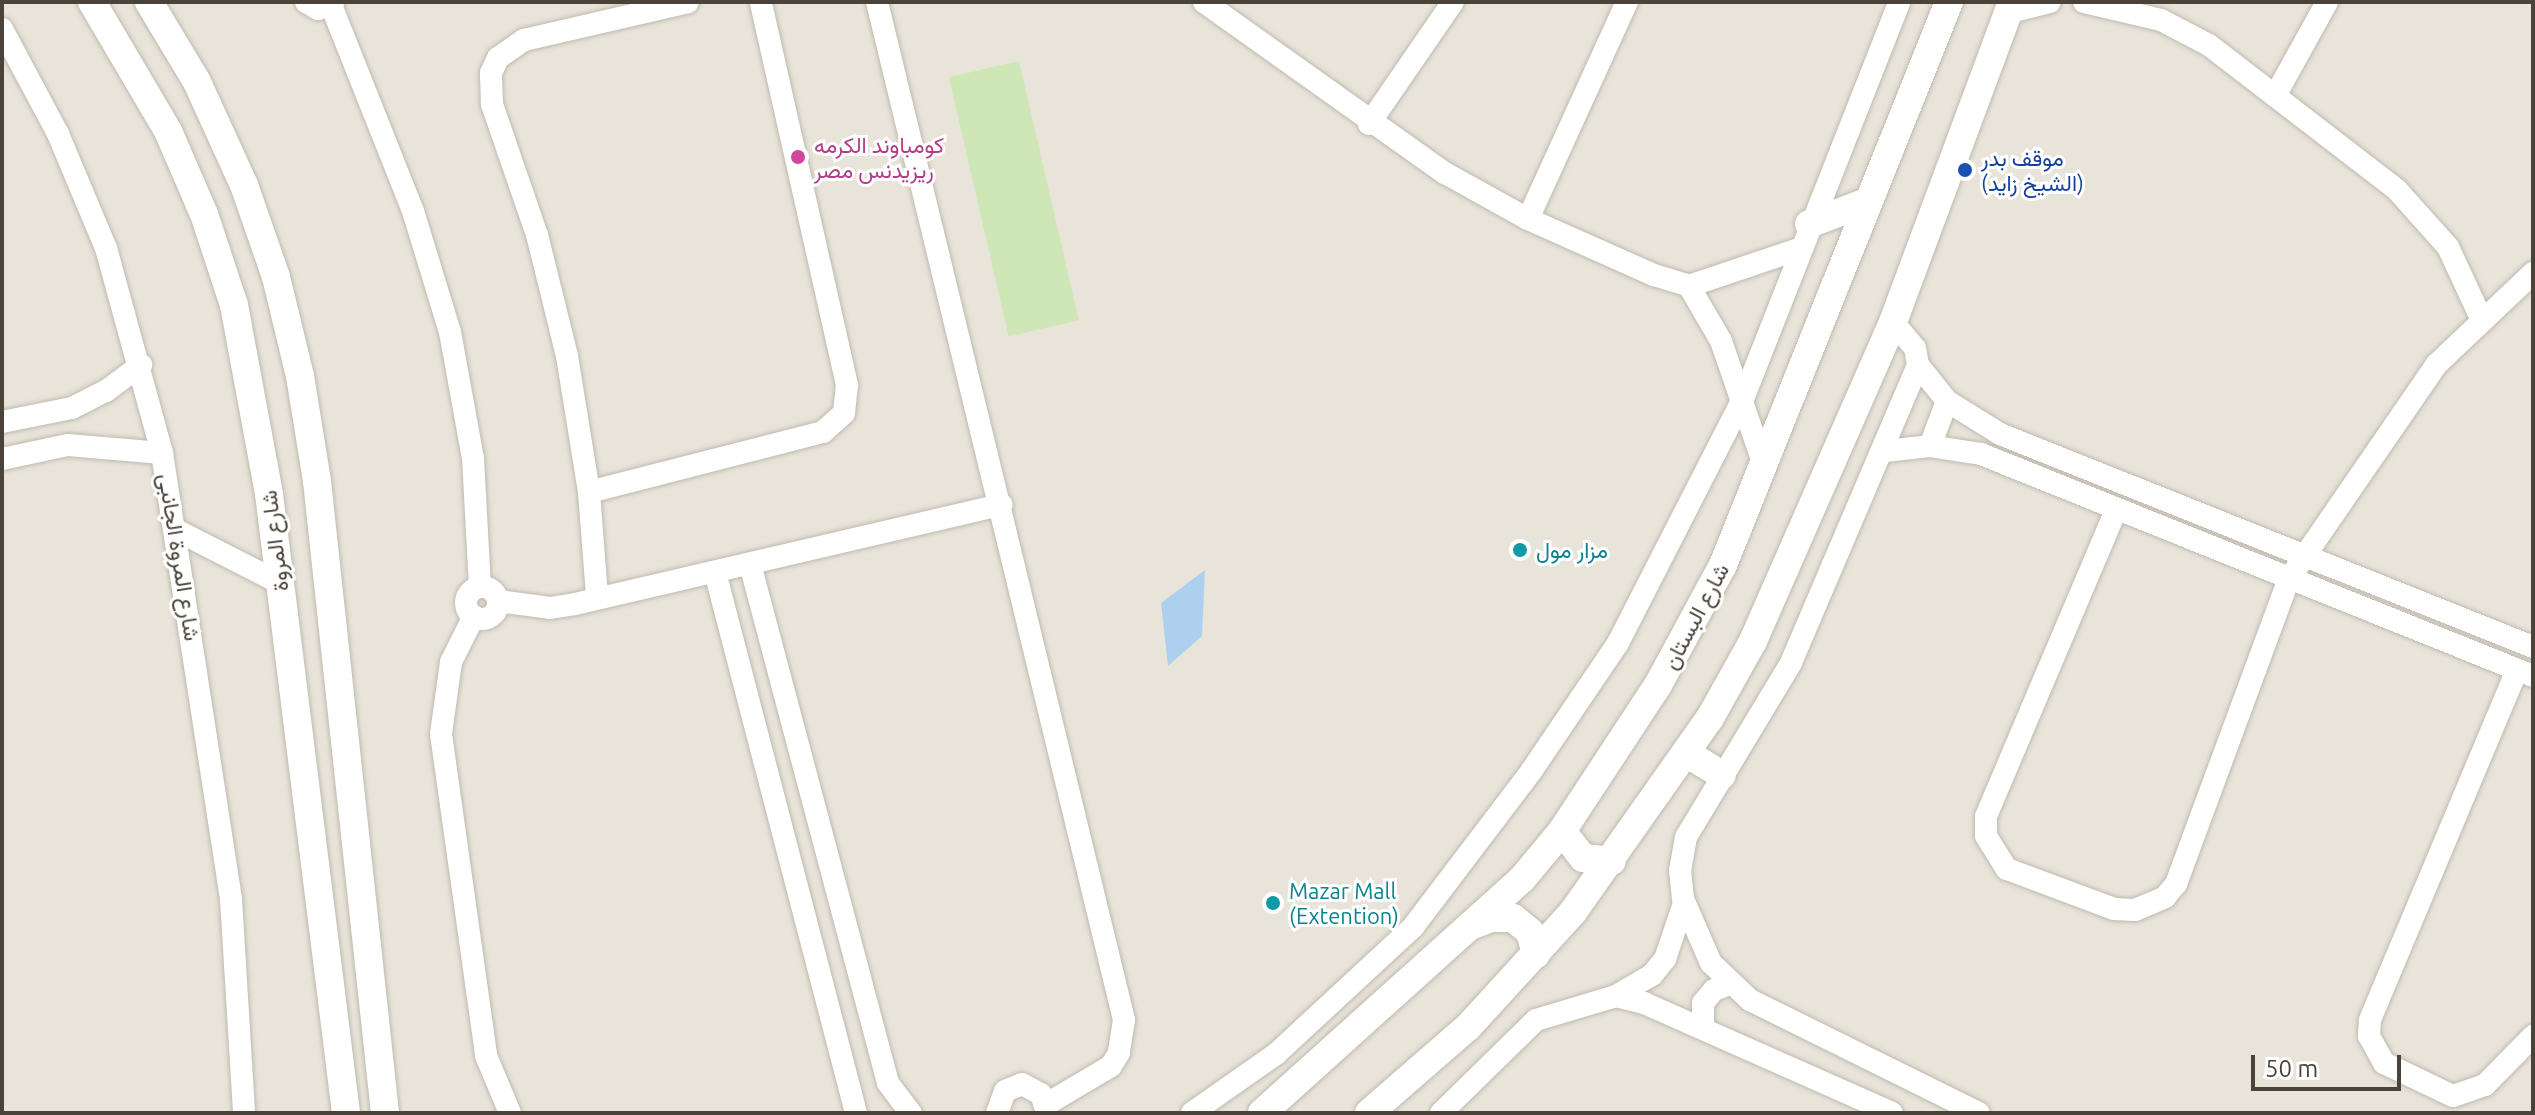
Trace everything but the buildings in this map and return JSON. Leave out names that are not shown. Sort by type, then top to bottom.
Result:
[{"type":"street","name":"شارع المروة","points":[[92,2],[168,131],[204,214],[234,305],[254,395],[346,1113]]},
{"type":"street","points":[[149,2],[197,82],[239,172],[276,277],[300,376],[317,481],[385,1113]]},
{"type":"street","points":[[306,2],[318,9],[332,3],[413,211],[450,332],[473,458],[480,587],[466,603],[474,616]]},
{"type":"street","points":[[597,596],[589,492],[553,295],[492,104],[491,73],[498,58],[524,40],[688,2]]},
{"type":"street","points":[[589,492],[823,432],[844,413],[847,385],[761,2]]},
{"type":"street","points":[[877,2],[1002,505],[1124,1020],[1121,1045],[1111,1066],[1047,1108],[1033,1087],[1022,1084],[1005,1091],[997,1113]]},
{"type":"street","points":[[1204,2],[1369,124],[1528,219],[1689,286],[1721,341],[1764,465]]},
{"type":"street","points":[[1369,124],[1453,2]]},
{"type":"street","points":[[1528,219],[1627,2]]},
{"type":"street","points":[[1192,1113],[1276,1054],[1413,927],[1532,770],[1618,643],[1743,399],[1804,236],[1899,2]]},
{"type":"street","name":"شارع البستان","points":[[1262,1113],[1522,879],[1562,831],[1658,685],[1723,565],[1949,2]]},
{"type":"street","points":[[1371,1113],[1468,1027],[1536,954],[1612,861],[1686,753],[1753,641],[1893,322],[2009,8],[2050,2]]},
{"type":"street","points":[[2084,2],[2161,20],[2209,45],[2397,190],[2448,247],[2481,318]]},
{"type":"street","points":[[2275,96],[2327,2]]},
{"type":"street","name":"شارع المروة الجانبى","points":[[2,29],[58,134],[106,248],[141,365],[162,453],[178,531],[231,899],[244,1113]]},
{"type":"street","points":[[1689,286],[1804,236],[1869,201]]},
{"type":"street","points":[[2116,510],[1986,817],[1986,836],[2007,869],[2114,909],[2135,910],[2165,897],[2176,884],[2289,579],[2396,417],[2481,318],[2533,273]]},
{"type":"street","points":[[1893,322],[1910,341],[1918,365],[1947,401],[2000,434],[2533,647]]},
{"type":"street","points":[[2,422],[72,408],[106,391],[141,365]]},
{"type":"street","points":[[1441,1113],[1536,1020],[1616,996],[1652,975],[1665,959],[1676,940],[1683,899],[1680,870],[1686,837],[1791,663],[1885,451],[1918,365]]},
{"type":"street","points":[[1930,446],[1947,401]]},
{"type":"street","points":[[2,459],[68,445],[162,453]]},
{"type":"street","points":[[1885,451],[1930,446],[1981,454],[2525,673],[2370,1020],[2369,1036],[2384,1063],[2453,1096],[2485,1085],[2533,1036]]},
{"type":"street","points":[[498,601],[550,608],[1002,505]]},
{"type":"street","points":[[178,531],[278,582]]},
{"type":"street","points":[[750,564],[888,1083],[911,1113]]},
{"type":"street","points":[[715,572],[856,1113]]},
{"type":"street","points":[[480,587],[492,590],[498,601]]},
{"type":"street","points":[[474,616],[491,617],[498,601]]},
{"type":"street","points":[[474,616],[451,662],[441,734],[486,1056],[510,1113]]},
{"type":"street","points":[[1686,753],[1722,775]]},
{"type":"street","points":[[1562,831],[1583,858],[1612,861]]},
{"type":"street","points":[[792,869],[828,861]]},
{"type":"street","points":[[1683,899],[1711,963],[1750,1000],[1979,1113]]},
{"type":"street","points":[[1470,926],[1491,918],[1513,918],[1530,932],[1536,954]]},
{"type":"street","points":[[1703,1028],[1703,1003],[1714,990],[1730,984]]},
{"type":"street","points":[[1616,996],[1703,1028],[1892,1113]]},
{"type":"shaded area","points":[[2,2],[2533,2],[2533,1113],[2,1113]]},
{"type":"green space","points":[[1019,61],[1079,320],[1009,336],[949,77]]},
{"type":"water","points":[[1205,570],[1202,636],[1168,666],[1161,603]]},
{"type":"place","name":"كومباوند الكرمه ريزيدنس مصر","points":[[798,157]]},
{"type":"place","name":"موقف بدر (الشيخ زايد)","points":[[1965,170]]},
{"type":"place","name":"مزار مول","points":[[1520,550]]},
{"type":"place","name":"Mazar Mall (Extention)","points":[[1273,903]]}]
